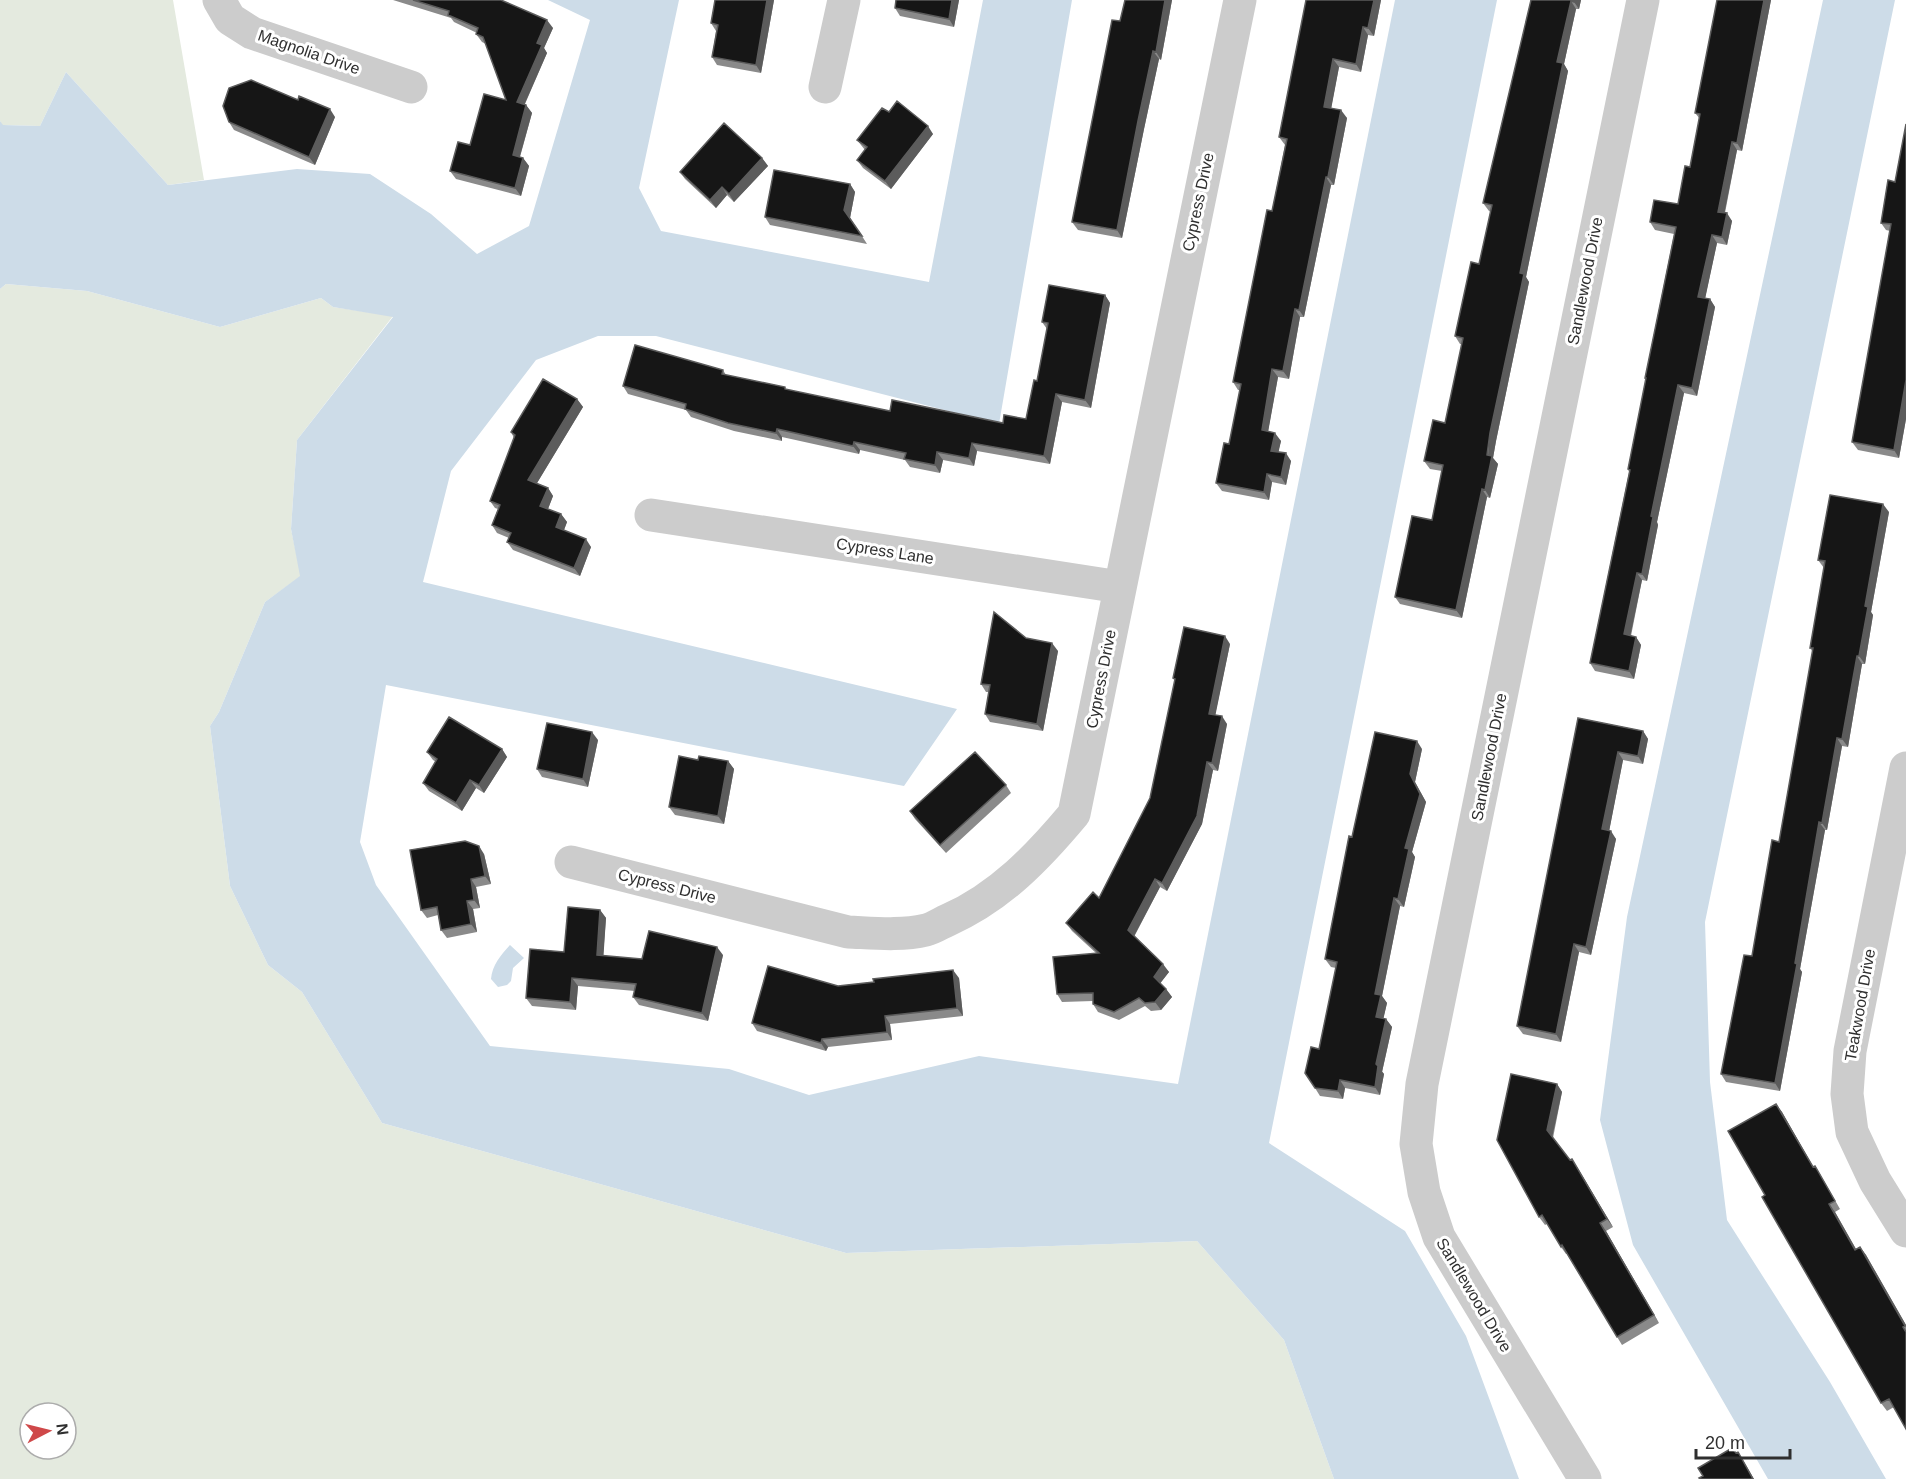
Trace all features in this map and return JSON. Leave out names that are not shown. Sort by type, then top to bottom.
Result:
[{"type":"street","name":"Magnolia Drive","points":[[219,0],[230,19],[252,33],[411,87]]},
{"type":"street","points":[[825,87],[844,0]]},
{"type":"street","name":"Cypress Drive","points":[[571,862],[848,932],[889,934],[926,930],[963,914],[998,892],[1040,855],[1074,814],[1240,0]]},
{"type":"street","name":"Sandlewood Drive","points":[[1585,1479],[1439,1237],[1424,1192],[1416,1144],[1422,1084],[1643,0]]},
{"type":"street","name":"Cypress Lane","points":[[651,515],[1120,587]]},
{"type":"street","name":"Teakwood Drive","points":[[1906,768],[1850,1051],[1847,1094],[1852,1132],[1875,1181],[1906,1232]]},
{"type":"shaded area","points":[[0,0],[173,0],[204,180],[168,185],[66,72],[40,126],[2,125],[0,121]]},
{"type":"shaded area","points":[[6,284],[87,291],[220,327],[321,298],[333,307],[393,316],[297,440],[291,529],[301,576],[265,602],[219,712],[210,726],[230,886],[268,965],[302,992],[382,1123],[846,1253],[1197,1241],[1284,1340],[1334,1479],[0,1479],[0,289]]},
{"type":"water","points":[[548,0],[679,0],[639,188],[661,231],[929,282],[983,0],[1072,0],[999,424],[656,336],[598,336],[536,360],[451,471],[423,582],[957,709],[904,786],[386,685],[360,842],[376,885],[490,1046],[729,1069],[809,1095],[979,1056],[1178,1084],[1395,0],[1497,0],[1269,1143],[1405,1231],[1466,1336],[1519,1479],[1334,1479],[1284,1340],[1197,1241],[846,1253],[382,1123],[302,992],[268,965],[230,886],[210,726],[219,712],[265,602],[300,576],[291,529],[297,440],[393,317],[333,307],[321,298],[220,327],[87,291],[6,284],[0,289],[0,121],[3,125],[40,126],[66,72],[168,185],[297,169],[370,174],[431,214],[477,254],[529,226],[590,20]]},
{"type":"water","points":[[1823,0],[1895,0],[1705,922],[1710,1082],[1727,1220],[1830,1382],[1886,1479],[1768,1479],[1633,1245],[1600,1120],[1627,917]]},
{"type":"water","points":[[510,945],[524,958],[513,968],[511,981],[507,985],[498,987],[491,979],[493,969],[497,960]]},
{"type":"building","points":[[413,0],[501,0],[547,20],[537,43],[542,45],[517,102],[526,105],[513,155],[523,158],[515,188],[450,171],[458,142],[470,145],[484,94],[506,100],[483,37],[476,34],[478,28],[448,15],[449,11]]},
{"type":"building","points":[[715,0],[767,0],[756,65],[712,57],[718,25],[711,23]]},
{"type":"building","points":[[896,0],[952,0],[949,19],[895,8]]},
{"type":"building","points":[[1125,0],[1165,0],[1156,52],[1153,51],[1117,230],[1072,222],[1112,20],[1120,21]]},
{"type":"building","points":[[1306,0],[1374,0],[1368,28],[1363,27],[1356,64],[1333,59],[1324,107],[1341,110],[1299,310],[1295,309],[1283,371],[1272,369],[1262,430],[1275,433],[1271,451],[1286,453],[1281,477],[1267,474],[1264,492],[1216,483],[1224,443],[1229,444],[1241,384],[1233,382],[1267,210],[1272,211],[1287,139],[1279,137]]},
{"type":"building","points":[[1531,0],[1574,0],[1574,2],[1571,1],[1557,62],[1563,63],[1520,273],[1524,274],[1490,433],[1487,455],[1492,456],[1485,490],[1482,489],[1456,610],[1395,597],[1412,516],[1432,520],[1443,465],[1424,461],[1433,420],[1445,423],[1463,338],[1455,336],[1471,262],[1479,264],[1492,205],[1483,203]]},
{"type":"building","points":[[1717,0],[1764,0],[1737,143],[1732,142],[1718,212],[1727,213],[1722,237],[1712,235],[1698,297],[1710,299],[1692,388],[1678,385],[1651,516],[1653,517],[1642,574],[1637,573],[1624,634],[1636,637],[1629,671],[1590,663],[1630,470],[1628,469],[1645,378],[1676,227],[1650,222],[1654,200],[1678,204],[1685,166],[1690,167],[1700,114],[1695,113]]},
{"type":"building","points":[[251,80],[298,100],[299,96],[330,109],[309,157],[229,122],[223,106],[229,88]]},
{"type":"building","points":[[897,101],[928,126],[885,181],[857,160],[867,147],[857,140],[882,108],[889,112]]},
{"type":"building","points":[[724,123],[762,158],[729,194],[722,187],[710,200],[680,172]]},
{"type":"building","points":[[1906,124],[1906,380],[1894,450],[1852,442],[1891,224],[1881,223],[1888,180],[1895,182]]},
{"type":"building","points":[[774,170],[850,184],[844,210],[862,236],[765,217]]},
{"type":"building","points":[[1049,285],[1105,295],[1085,400],[1056,394],[1044,456],[972,443],[969,458],[937,452],[935,465],[904,459],[906,453],[854,442],[853,446],[777,429],[776,433],[728,423],[685,409],[686,404],[623,386],[635,345],[723,370],[722,374],[890,411],[892,400],[1003,423],[1004,415],[1026,419],[1034,380],[1037,381],[1048,323],[1042,322]]},
{"type":"building","points":[[543,379],[577,399],[528,480],[548,488],[540,506],[561,514],[556,527],[586,539],[574,568],[507,542],[511,533],[492,525],[500,505],[490,501],[515,435],[511,432]]},
{"type":"building","points":[[1830,495],[1883,504],[1865,606],[1868,607],[1859,656],[1857,656],[1842,739],[1837,738],[1822,823],[1819,822],[1795,963],[1797,964],[1775,1083],[1721,1074],[1744,955],[1752,956],[1772,840],[1779,842],[1813,648],[1810,648],[1825,561],[1818,560]]},
{"type":"building","points":[[994,612],[1026,638],[1052,643],[1037,724],[985,714],[990,685],[981,684]]},
{"type":"building","points":[[1184,627],[1225,636],[1209,714],[1222,716],[1212,763],[1207,762],[1197,816],[1162,883],[1155,879],[1128,930],[1163,964],[1154,977],[1166,989],[1155,1002],[1145,1003],[1139,998],[1114,1012],[1093,1004],[1093,993],[1057,994],[1053,957],[1099,953],[1066,923],[1093,892],[1099,898],[1150,798]]},
{"type":"building","points":[[449,717],[502,749],[479,785],[470,780],[456,803],[423,783],[437,759],[427,752]]},
{"type":"building","points":[[1578,718],[1643,731],[1638,756],[1618,752],[1602,829],[1611,831],[1586,947],[1574,944],[1556,1034],[1517,1026]]},
{"type":"building","points":[[547,723],[592,732],[583,779],[537,769]]},
{"type":"building","points":[[1375,732],[1417,741],[1410,774],[1420,794],[1405,848],[1409,849],[1398,899],[1394,898],[1375,994],[1381,995],[1376,1017],[1386,1019],[1376,1064],[1378,1066],[1375,1087],[1340,1080],[1338,1091],[1315,1088],[1305,1073],[1311,1047],[1319,1049],[1337,962],[1325,959],[1349,836],[1352,837]]},
{"type":"building","points":[[975,752],[1006,785],[940,845],[910,811]]},
{"type":"building","points":[[679,756],[698,760],[699,756],[728,761],[718,816],[669,807]]},
{"type":"building","points":[[465,841],[479,846],[485,876],[471,879],[474,900],[467,901],[471,924],[441,930],[437,907],[421,910],[410,850]]},
{"type":"building","points":[[568,907],[600,910],[597,955],[642,959],[649,931],[717,947],[702,1013],[633,997],[636,984],[572,978],[570,1002],[526,998],[530,949],[564,952]]},
{"type":"building","points":[[768,966],[838,986],[874,982],[873,979],[953,970],[957,1008],[885,1016],[887,1032],[822,1039],[821,1043],[752,1023]]},
{"type":"building","points":[[1511,1074],[1557,1084],[1547,1130],[1570,1160],[1572,1159],[1607,1219],[1600,1223],[1654,1315],[1617,1337],[1562,1245],[1561,1247],[1542,1215],[1539,1217],[1497,1140]]},
{"type":"building","points":[[1776,1104],[1835,1201],[1829,1204],[1855,1250],[1860,1247],[1905,1326],[1903,1327],[1906,1332],[1906,1429],[1889,1399],[1881,1403],[1762,1197],[1765,1195],[1728,1131]]},
{"type":"building","points":[[1732,1448],[1736,1453],[1738,1452],[1753,1479],[1699,1478],[1703,1476],[1698,1468]]}]
